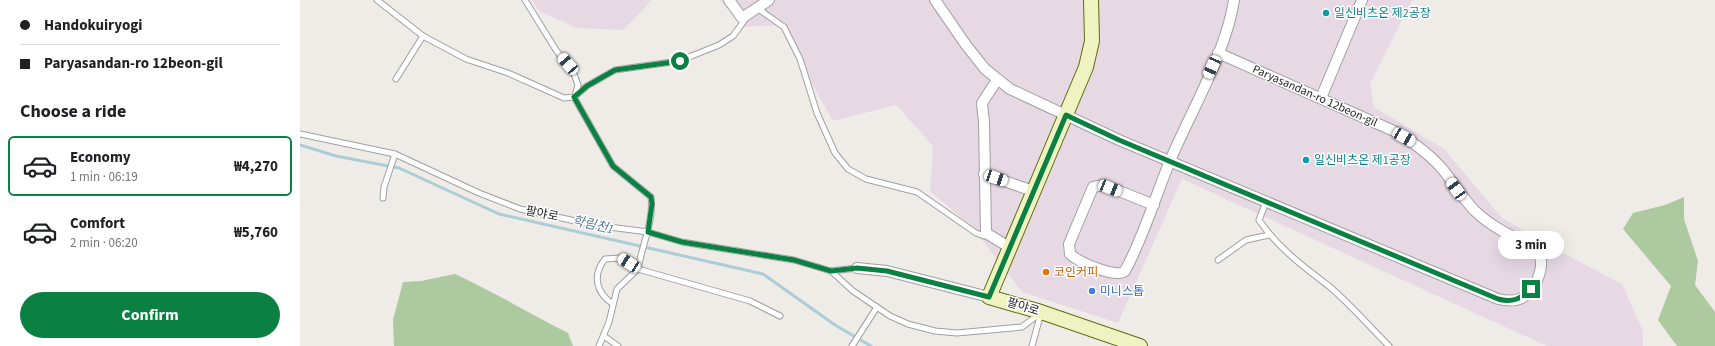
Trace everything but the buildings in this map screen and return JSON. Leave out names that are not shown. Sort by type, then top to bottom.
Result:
[{"type":"street","points":[[729,0],[742,18],[769,0]]},
{"type":"street","name":"Paryasandan-ro 12beon-gil","points":[[935,0],[984,69],[997,80],[1016,92],[1170,161],[1498,299],[1514,301],[1522,298],[1531,289],[1542,264],[1539,251],[1535,247],[1499,230],[1476,211],[1463,198],[1444,171],[1414,143],[1394,131],[1218,53]]},
{"type":"street","points":[[989,297],[1086,67],[1092,41],[1091,0]]},
{"type":"street","points":[[1154,206],[1104,186],[1093,187],[1069,244],[1070,254],[1080,261],[1114,274],[1123,273],[1128,266],[1154,206],[1170,161],[1228,28],[1234,0]]},
{"type":"street","points":[[1321,98],[1362,0]]},
{"type":"street","points":[[997,80],[982,103],[984,122],[986,233],[1010,247]]},
{"type":"street","points":[[984,174],[1033,191]]},
{"type":"street","name":"팔야로","points":[[857,268],[887,271],[989,297],[1041,312],[1140,346]]},
{"type":"lane","points":[[377,0],[423,36],[466,58],[508,73],[564,98],[574,97],[587,86],[615,70],[680,61],[719,45],[733,36],[744,21],[742,18]]},
{"type":"lane","points":[[525,0],[556,50],[574,74],[578,85],[574,97],[613,166],[651,197],[652,204],[648,232],[638,269],[617,289],[604,336],[599,346]]},
{"type":"lane","points":[[757,8],[784,27],[800,59],[817,112],[835,153],[848,169],[866,179],[917,192],[976,233],[984,236],[986,233]]},
{"type":"lane","points":[[396,79],[423,36]]},
{"type":"lane","name":"팔야로","points":[[300,134],[395,154],[479,193],[520,209],[594,225],[648,232],[682,242],[794,260],[831,271],[857,268]]},
{"type":"lane","points":[[383,198],[384,187],[395,154]]},
{"type":"lane","points":[[1266,202],[1259,220],[1268,235],[1302,266],[1331,288],[1389,346]]},
{"type":"lane","points":[[1218,260],[1246,240],[1268,235]]},
{"type":"lane","points":[[613,304],[603,298],[596,280],[599,266],[605,259],[620,258],[638,269],[750,301],[780,316]]},
{"type":"lane","points":[[831,271],[853,291],[877,307],[908,324],[935,331],[957,333],[1022,327],[1041,312]]},
{"type":"lane","points":[[852,346],[877,307]]},
{"type":"lane","points":[[1032,346],[1041,312]]},
{"type":"lane","points":[[604,336],[618,346]]},
{"type":"shaded area","points":[[532,0],[652,0],[623,30],[577,28],[539,11]]},
{"type":"shaded area","points":[[720,0],[1412,0],[1370,84],[1374,107],[1444,149],[1502,218],[1563,253],[1622,284],[1643,331],[1643,346],[1547,346],[1182,179],[1118,323],[1022,292],[972,227],[930,191],[933,146],[896,105],[833,121],[779,25],[743,27]]},
{"type":"green space","points":[[1684,197],[1684,219],[1698,261],[1695,285],[1715,312],[1715,346],[1677,346],[1658,320],[1671,286],[1623,229],[1633,213],[1665,205]]},
{"type":"green space","points":[[455,274],[568,333],[573,346],[394,346],[393,320],[403,282],[421,281]]},
{"type":"waterway","name":"학림천1","points":[[300,145],[336,156],[399,168],[499,214],[763,274],[835,325],[871,346]]},
{"type":"place","name":"일신비츠온 제2공장","points":[[1326,13]]},
{"type":"place","name":"일신비츠온 제1공장","points":[[1306,160]]},
{"type":"place","name":"코인커피","points":[[1046,272]]},
{"type":"place","name":"미니스톱","points":[[1092,291]]},
{"type":"route","points":[[680,61],[615,70],[587,86],[574,97],[613,166],[651,197],[652,204],[648,232],[682,242],[761,256],[794,260],[831,271],[857,268],[887,271],[989,297],[1066,115],[1119,140],[1498,299],[1504,301],[1514,301],[1522,298],[1531,289]]}]
